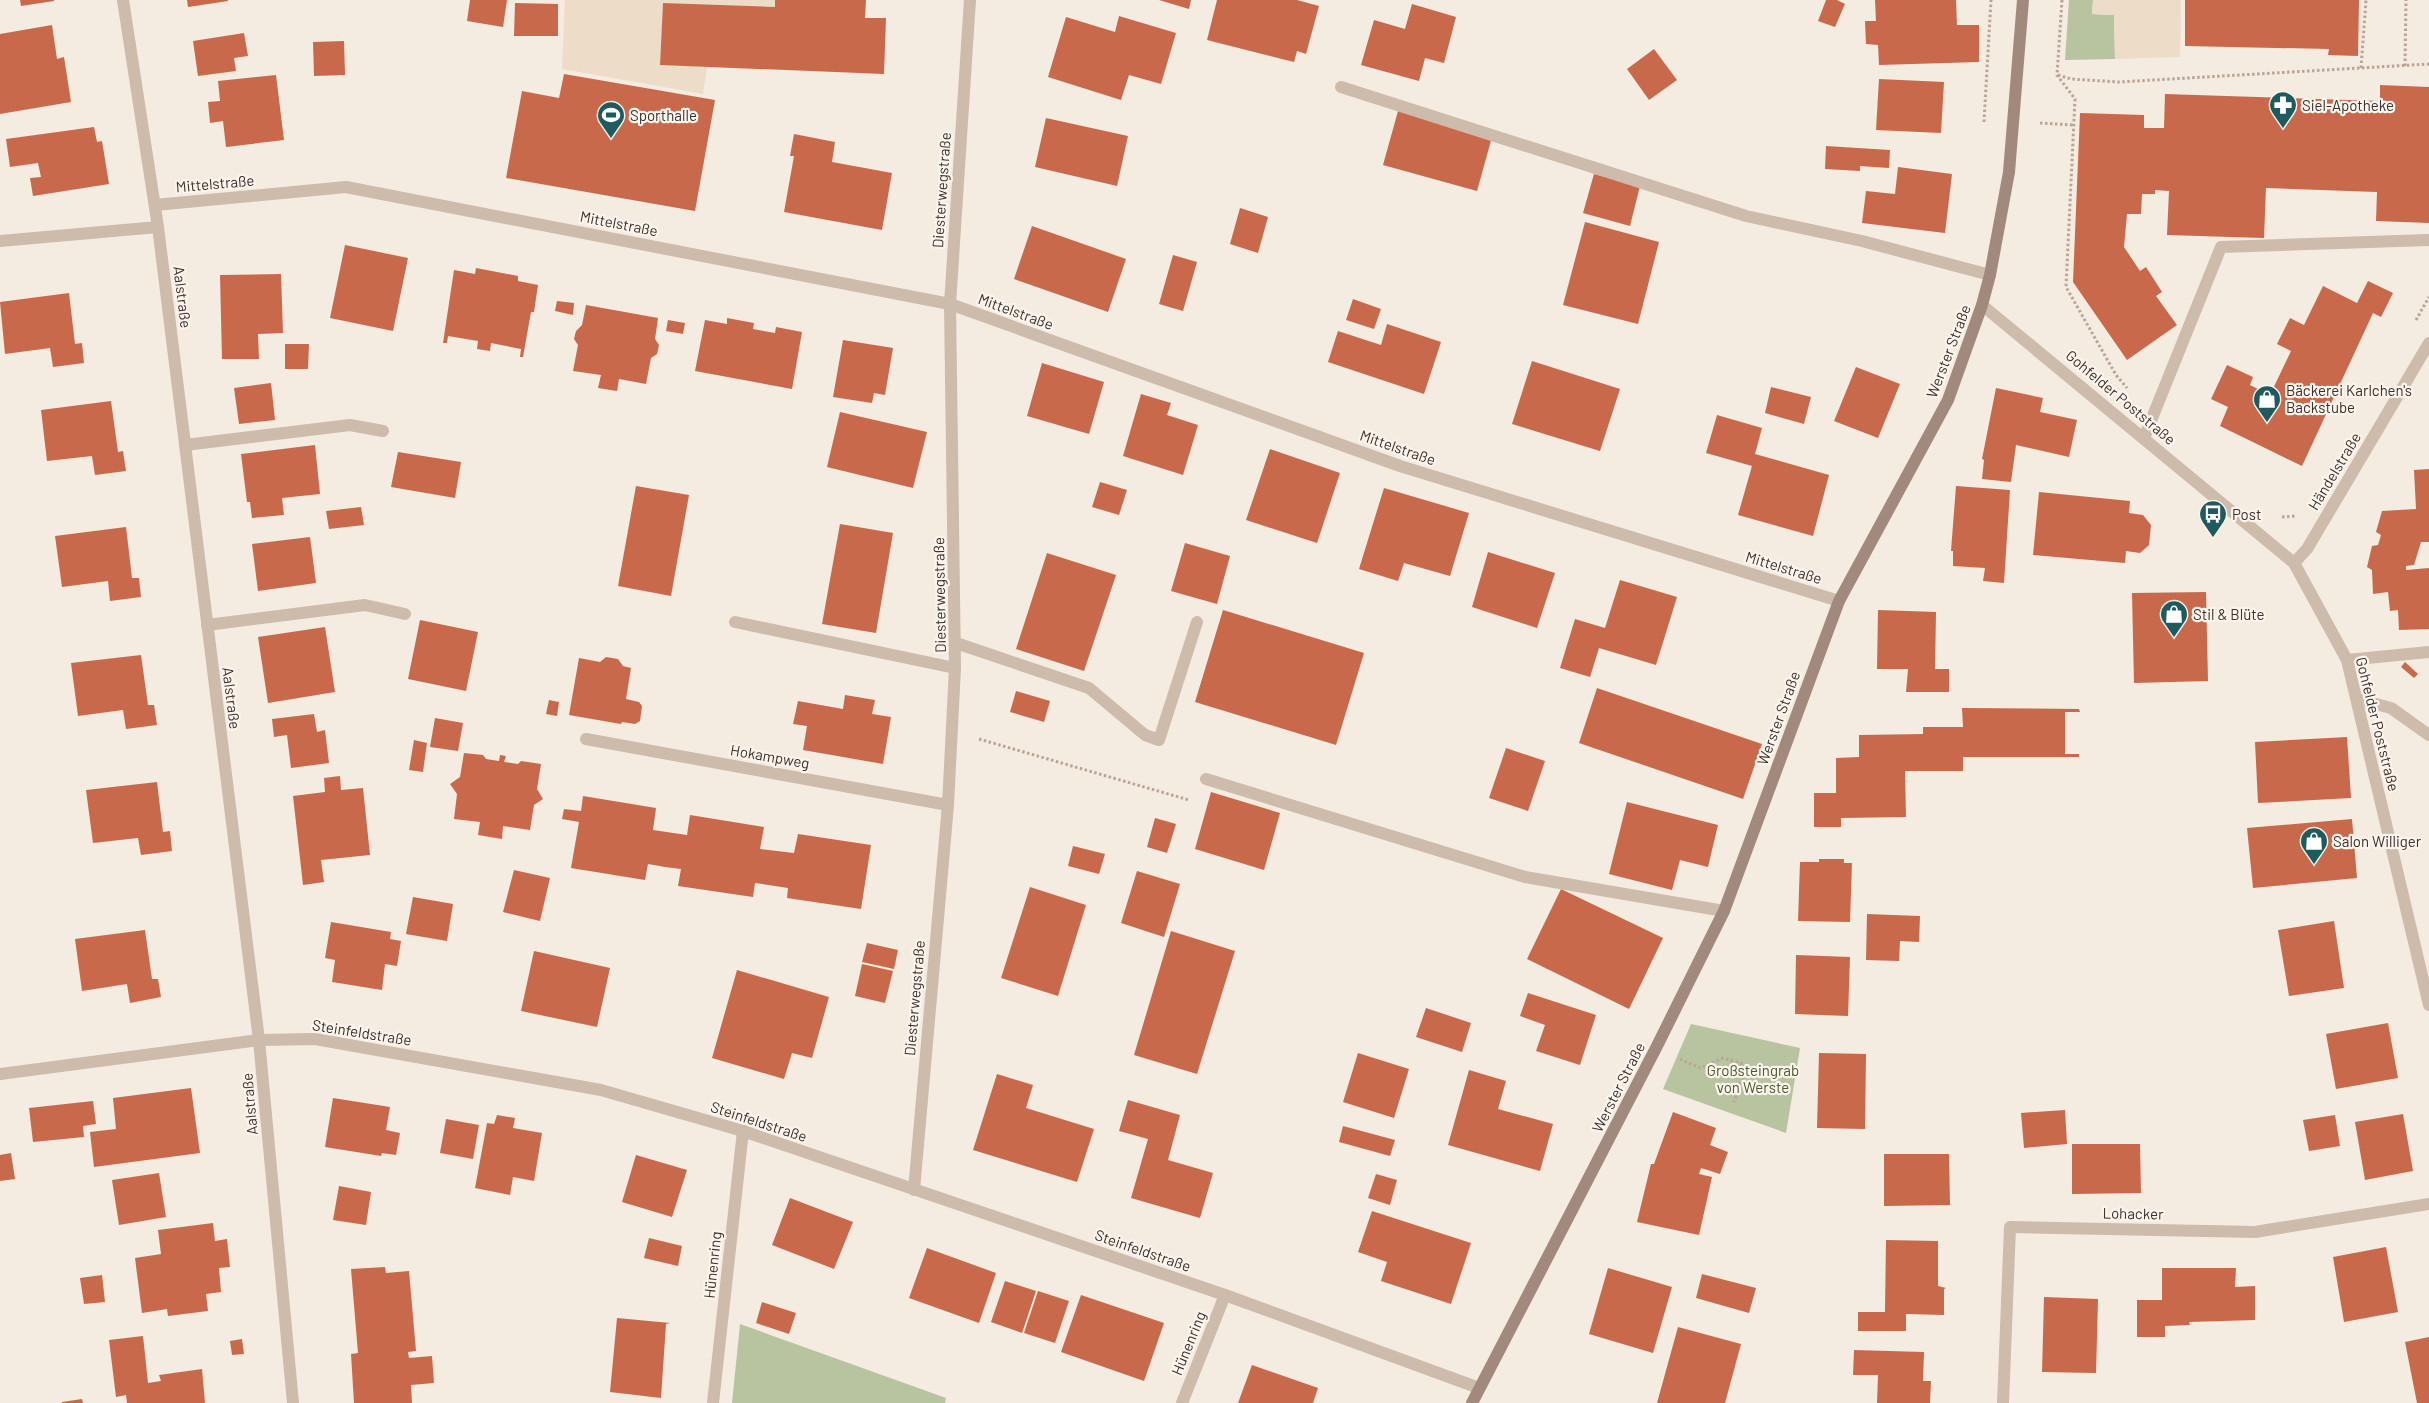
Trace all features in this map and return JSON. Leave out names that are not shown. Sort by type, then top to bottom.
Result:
[{"type":"main road","name":"Werster Straße","points":[[1472,1403],[1657,1046],[1724,911],[1838,601],[1948,400],[1982,305],[1990,275],[2008,172],[2025,0]]},
{"type":"street","name":"Aalstraße","points":[[123,0],[158,227],[259,1040],[293,1403]]},
{"type":"street","name":"Diesterwegstraße","points":[[914,1190],[948,805],[955,668],[950,304],[970,0]]},
{"type":"street","points":[[1341,87],[1746,216],[1862,241],[1990,275]]},
{"type":"street","name":"Mittelstraße","points":[[155,205],[346,187],[950,304],[1400,466],[1838,601]]},
{"type":"street","points":[[0,240],[158,227]]},
{"type":"street","points":[[2144,438],[2221,247],[2429,240]]},
{"type":"street","name":"Gohfelder Poststraße","points":[[1982,305],[2294,563],[2347,660],[2429,1005]]},
{"type":"street","name":"Händelstraße","points":[[2294,563],[2307,549],[2429,343]]},
{"type":"street","points":[[185,445],[350,425],[383,431]]},
{"type":"street","points":[[207,625],[365,605],[405,614]]},
{"type":"street","points":[[735,622],[955,668]]},
{"type":"street","points":[[956,643],[1088,688],[1145,735],[1159,740],[1197,622]]},
{"type":"street","points":[[2347,660],[2429,652]]},
{"type":"street","points":[[2357,699],[2391,708],[2429,735]]},
{"type":"street","name":"Hokampweg","points":[[586,739],[948,805]]},
{"type":"street","points":[[1206,779],[1525,877],[1724,911]]},
{"type":"street","name":"Steinfeldstraße","points":[[0,1074],[259,1040],[315,1039],[601,1090],[742,1132],[1225,1295],[1480,1388]]},
{"type":"street","name":"Hünenring","points":[[713,1403],[742,1132]]},
{"type":"street","name":"Lohacker","points":[[2003,1403],[2010,1227],[2255,1232],[2429,1204]]},
{"type":"street","name":"Hünenring","points":[[1182,1403],[1225,1295]]},
{"type":"path","points":[[1984,121],[1991,0]]},
{"type":"path","points":[[2062,0],[2057,75],[2075,99],[2066,287],[2116,375],[2152,416]]},
{"type":"path","points":[[2361,68],[2366,0]]},
{"type":"path","points":[[2405,66],[2406,0]]},
{"type":"path","points":[[2057,75],[2071,79],[2119,82],[2429,64]]},
{"type":"path","points":[[952,731],[1199,803],[1206,779]]},
{"type":"path","points":[[1657,1046],[1700,1068],[1723,1058],[1747,1065],[1734,1102]]},
{"type":"green space","points":[[2069,0],[2093,0],[2092,14],[2114,15],[2115,59],[2065,60]]},
{"type":"green space","name":"Großsteingrab von Werste","points":[[1691,1024],[1800,1048],[1786,1133],[1663,1089]]},
{"type":"green space","points":[[740,1324],[946,1398],[945,1403],[732,1403]]},
{"type":"shaded area","points":[[565,0],[775,0],[775,7],[663,3],[660,64],[707,67],[703,94],[562,69]]},
{"type":"shaded area","points":[[2093,0],[2181,0],[2180,57],[2115,59],[2114,15],[2092,14]]},
{"type":"building","points":[[20,0],[54,0],[54,1],[21,6]]},
{"type":"building","points":[[187,0],[228,0],[228,1],[188,7]]},
{"type":"building","points":[[470,0],[507,0],[503,27],[467,21]]},
{"type":"building","points":[[775,0],[866,0],[865,18],[886,18],[884,74],[660,65],[663,3],[775,7]]},
{"type":"building","points":[[1159,0],[1191,0],[1189,9]]},
{"type":"building","points":[[1217,0],[1297,0],[1319,6],[1306,54],[1297,51],[1294,62],[1207,40]]},
{"type":"building","points":[[1826,0],[1837,0],[1845,4],[1835,27],[1818,21]]},
{"type":"building","points":[[1875,0],[1956,0],[1957,25],[1979,25],[1979,62],[1879,65],[1878,45],[1866,44],[1865,21],[1876,21]]},
{"type":"building","points":[[2185,0],[2359,0],[2358,56],[2328,55],[2329,49],[2185,46]]},
{"type":"building","points":[[515,3],[558,4],[558,36],[514,36]]},
{"type":"building","points":[[1412,4],[1456,17],[1444,63],[1425,58],[1419,81],[1361,65],[1374,20],[1405,29]]},
{"type":"building","points":[[1119,16],[1176,33],[1161,84],[1129,75],[1121,100],[1048,77],[1066,17],[1115,32]]},
{"type":"building","points":[[52,25],[57,59],[64,57],[71,102],[0,114],[0,34]]},
{"type":"building","points":[[244,33],[248,56],[234,58],[236,71],[198,76],[193,41]]},
{"type":"building","points":[[344,41],[345,75],[314,76],[313,42]]},
{"type":"building","points":[[1654,49],[1677,80],[1649,100],[1627,69]]},
{"type":"building","name":"Sporthalle","points":[[564,74],[715,100],[695,211],[506,178],[522,91],[559,98]]},
{"type":"building","points":[[276,75],[284,140],[226,147],[223,121],[210,123],[208,102],[220,101],[218,81]]},
{"type":"building","points":[[1879,79],[1944,82],[1941,133],[1876,130]]},
{"type":"building","points":[[2380,85],[2429,87],[2429,223],[2376,221],[2377,192],[2266,188],[2264,238],[2167,235],[2169,191],[2155,190],[2155,194],[2142,194],[2141,214],[2127,214],[2124,247],[2140,271],[2146,267],[2162,292],[2156,296],[2177,325],[2127,360],[2073,282],[2080,113],[2144,115],[2144,128],[2164,128],[2165,94],[2380,101]]},
{"type":"building","points":[[1398,111],[1492,137],[1477,191],[1383,165]]},
{"type":"building","points":[[1046,118],[1128,136],[1117,186],[1035,167]]},
{"type":"building","points":[[94,127],[97,142],[102,141],[109,184],[33,196],[30,178],[41,177],[38,163],[10,167],[6,139]]},
{"type":"building","points":[[794,134],[835,142],[832,162],[892,173],[882,230],[784,212],[794,156],[790,156]]},
{"type":"building","points":[[1826,146],[1890,150],[1889,168],[1860,166],[1860,171],[1825,169]]},
{"type":"building","points":[[1898,167],[1952,174],[1945,233],[1862,223],[1866,191],[1895,194]]},
{"type":"building","points":[[1594,174],[1640,186],[1630,226],[1583,213]]},
{"type":"building","points":[[1240,208],[1268,217],[1258,253],[1230,244]]},
{"type":"building","points":[[1585,222],[1659,242],[1638,324],[1563,305]]},
{"type":"building","points":[[1032,226],[1126,259],[1108,312],[1014,279]]},
{"type":"building","points":[[345,245],[408,258],[393,331],[330,318]]},
{"type":"building","points":[[1173,255],[1197,262],[1183,311],[1159,304]]},
{"type":"building","points":[[476,268],[518,276],[518,281],[538,285],[534,312],[531,312],[523,357],[520,357],[521,349],[491,343],[490,351],[477,349],[478,341],[448,336],[447,343],[443,343],[454,270],[475,274]]},
{"type":"building","points":[[281,274],[283,333],[258,334],[259,359],[222,359],[220,275]]},
{"type":"building","points":[[2368,281],[2393,293],[2381,317],[2373,313],[2302,466],[2220,426],[2228,407],[2211,399],[2227,365],[2253,377],[2250,385],[2270,395],[2291,351],[2277,344],[2290,318],[2304,325],[2323,286],[2357,303]]},
{"type":"building","points":[[69,293],[75,344],[82,343],[84,363],[53,367],[50,348],[5,354],[0,302]]},
{"type":"building","points":[[1353,299],[1381,309],[1374,329],[1346,320]]},
{"type":"building","points":[[557,301],[574,303],[573,315],[555,311]]},
{"type":"building","points":[[586,305],[658,318],[655,339],[659,345],[657,354],[651,358],[646,384],[619,379],[617,391],[598,388],[601,375],[573,371],[578,345],[574,339],[576,331],[582,325]]},
{"type":"building","points":[[727,318],[754,323],[753,329],[775,333],[776,327],[802,332],[792,389],[695,371],[705,320],[727,324]]},
{"type":"building","points":[[668,320],[685,323],[683,334],[666,331]]},
{"type":"building","points":[[1387,324],[1441,342],[1424,394],[1328,362],[1338,331],[1381,345]]},
{"type":"building","points":[[843,340],[893,348],[885,395],[874,393],[872,403],[833,397]]},
{"type":"building","points":[[285,344],[309,344],[308,369],[285,369]]},
{"type":"building","points":[[1532,361],[1620,389],[1600,451],[1512,424]]},
{"type":"building","points":[[1042,363],[1104,382],[1089,434],[1027,416]]},
{"type":"building","points":[[1856,367],[1900,384],[1878,438],[1834,421]]},
{"type":"building","points":[[271,383],[275,420],[239,424],[234,388]]},
{"type":"building","points":[[1771,387],[1811,397],[1804,424],[1765,413]]},
{"type":"building","points":[[1996,388],[2043,398],[2040,412],[2077,420],[2069,457],[2016,445],[2011,482],[1982,479],[1984,460],[1982,459]]},
{"type":"building","points":[[1141,394],[1171,403],[1167,415],[1198,425],[1183,475],[1123,456]]},
{"type":"building","points":[[111,401],[118,452],[123,451],[126,471],[95,475],[92,456],[47,461],[41,410]]},
{"type":"building","points":[[840,412],[927,432],[913,488],[827,467]]},
{"type":"building","points":[[1717,415],[1762,428],[1755,454],[1829,475],[1813,536],[1738,515],[1752,466],[1706,453]]},
{"type":"building","points":[[315,445],[320,494],[282,498],[284,515],[252,518],[250,502],[247,502],[241,454]]},
{"type":"building","points":[[1270,449],[1340,473],[1317,543],[1246,520]]},
{"type":"building","points":[[398,452],[461,462],[455,498],[391,487]]},
{"type":"building","points":[[2429,469],[2429,542],[2421,542],[2414,565],[2406,566],[2406,570],[2429,568],[2429,629],[2399,630],[2398,610],[2390,611],[2388,592],[2373,594],[2372,570],[2367,567],[2372,546],[2378,545],[2381,535],[2376,532],[2382,511],[2416,509],[2414,470]]},
{"type":"building","points":[[1100,482],[1127,490],[1119,515],[1092,507]]},
{"type":"building","points":[[636,486],[689,495],[671,596],[618,586]]},
{"type":"building","points":[[1956,486],[2010,490],[2004,583],[1983,581],[1985,568],[1953,566],[1953,551],[1951,551]]},
{"type":"building","points":[[1384,488],[1469,513],[1450,576],[1404,563],[1398,581],[1359,569]]},
{"type":"building","points":[[2039,492],[2130,501],[2129,513],[2143,515],[2151,525],[2149,545],[2140,553],[2126,551],[2125,563],[2033,555]]},
{"type":"building","points":[[361,507],[364,525],[329,529],[326,511]]},
{"type":"building","points":[[840,524],[893,533],[876,633],[822,624]]},
{"type":"building","points":[[126,527],[132,578],[139,578],[141,597],[110,601],[108,581],[62,587],[55,536]]},
{"type":"building","points":[[310,537],[316,583],[258,591],[252,544]]},
{"type":"building","points":[[1185,543],[1230,556],[1217,604],[1171,591]]},
{"type":"building","points":[[1488,552],[1555,573],[1537,628],[1472,607]]},
{"type":"building","points":[[1047,553],[1116,575],[1084,671],[1016,649]]},
{"type":"building","points":[[1620,580],[1677,597],[1656,665],[1599,648],[1590,677],[1560,668],[1575,619],[1605,628]]},
{"type":"building","points":[[2206,592],[2208,681],[2134,683],[2132,593]]},
{"type":"building","points":[[1223,610],[1364,653],[1336,745],[1195,702]]},
{"type":"building","points":[[1878,610],[1936,612],[1935,669],[1949,669],[1949,692],[1906,692],[1908,669],[1877,669]]},
{"type":"building","points":[[420,620],[478,632],[466,691],[408,679]]},
{"type":"building","points":[[325,627],[335,692],[268,703],[258,637]]},
{"type":"building","points":[[141,655],[148,705],[154,705],[157,725],[126,729],[123,710],[78,716],[71,663]]},
{"type":"building","points":[[606,657],[618,659],[623,666],[631,668],[626,699],[639,702],[642,706],[640,721],[635,724],[622,722],[621,724],[569,715],[579,658],[600,662]]},
{"type":"building","points":[[2405,662],[2418,674],[2414,678],[2401,667]]},
{"type":"building","points":[[1597,688],[1762,744],[1743,799],[1579,743]]},
{"type":"building","points":[[1016,691],[1050,701],[1044,722],[1010,712]]},
{"type":"building","points":[[845,695],[875,700],[872,714],[891,717],[883,764],[803,750],[807,726],[793,724],[798,701],[843,709]]},
{"type":"building","points":[[549,700],[559,702],[557,716],[546,714]]},
{"type":"building","points":[[1962,708],[2079,709],[2080,712],[2065,712],[2065,754],[2079,754],[2079,757],[1963,757],[1963,771],[1905,771],[1906,817],[1841,818],[1841,827],[1814,827],[1814,793],[1836,793],[1836,758],[1859,757],[1859,735],[1923,734],[1923,727],[1963,727]]},
{"type":"building","points":[[314,714],[317,732],[325,730],[329,763],[291,768],[287,735],[274,737],[272,719]]},
{"type":"building","points":[[435,718],[463,723],[458,751],[430,747]]},
{"type":"building","points":[[2347,737],[2351,798],[2258,803],[2255,742]]},
{"type":"building","points":[[414,740],[427,743],[423,772],[409,770]]},
{"type":"building","points":[[1506,748],[1545,761],[1528,811],[1489,798]]},
{"type":"building","points":[[464,753],[483,755],[486,759],[499,761],[500,755],[506,756],[504,762],[518,764],[521,761],[541,764],[537,789],[543,799],[534,805],[530,830],[503,826],[502,839],[478,835],[480,822],[454,819],[457,794],[450,784],[460,777]]},
{"type":"building","points":[[340,776],[341,790],[363,788],[370,855],[321,860],[324,882],[303,885],[293,796],[325,792],[324,778]]},
{"type":"building","points":[[157,782],[163,832],[170,831],[172,851],[141,855],[138,838],[93,843],[86,790]]},
{"type":"building","points":[[1211,792],[1280,813],[1264,870],[1195,849]]},
{"type":"building","points":[[583,796],[656,808],[653,830],[687,835],[690,815],[764,827],[760,849],[794,853],[798,834],[871,845],[861,909],[787,898],[788,888],[755,883],[753,897],[678,886],[681,869],[648,864],[645,880],[571,868],[579,822],[562,819],[564,809],[581,811]]},
{"type":"building","points":[[1627,802],[1718,825],[1708,867],[1680,860],[1672,890],[1609,874]]},
{"type":"building","points":[[1155,818],[1176,824],[1167,853],[1147,847]]},
{"type":"building","points":[[2352,819],[2357,878],[2253,888],[2247,828]]},
{"type":"building","points":[[1073,846],[1105,854],[1099,874],[1068,866]]},
{"type":"building","points":[[1819,859],[1844,859],[1844,863],[1852,863],[1850,922],[1798,921],[1800,862],[1819,862]]},
{"type":"building","points":[[514,870],[550,878],[540,921],[503,912]]},
{"type":"building","points":[[1137,871],[1180,884],[1164,937],[1121,923]]},
{"type":"building","points":[[1030,887],[1086,905],[1058,996],[1001,978]]},
{"type":"building","points":[[1561,889],[1663,938],[1629,1009],[1527,959]]},
{"type":"building","points":[[413,897],[453,904],[447,941],[406,934]]},
{"type":"building","points":[[1867,914],[1920,916],[1919,942],[1900,941],[1899,961],[1866,960]]},
{"type":"building","points":[[2334,921],[2344,988],[2289,996],[2278,930]]},
{"type":"building","points":[[331,922],[391,932],[390,939],[401,941],[397,966],[385,964],[382,990],[332,982],[335,960],[325,958]]},
{"type":"building","points":[[145,930],[152,979],[158,979],[161,997],[130,1003],[127,984],[82,991],[75,939]]},
{"type":"building","points":[[1171,931],[1235,951],[1197,1074],[1134,1055]]},
{"type":"building","points":[[867,943],[898,950],[894,969],[862,962]]},
{"type":"building","points":[[534,951],[610,968],[597,1027],[521,1011]]},
{"type":"building","points":[[1796,955],[1850,957],[1848,1016],[1795,1014]]},
{"type":"building","points":[[862,964],[893,971],[885,1003],[855,996]]},
{"type":"building","points":[[737,970],[829,997],[812,1058],[792,1053],[784,1079],[712,1058]]},
{"type":"building","points":[[1528,993],[1596,1015],[1580,1065],[1536,1051],[1545,1025],[1520,1016]]},
{"type":"building","points":[[1426,1008],[1471,1023],[1462,1052],[1416,1037]]},
{"type":"building","points":[[2388,1023],[2398,1078],[2336,1089],[2326,1034]]},
{"type":"building","points":[[1358,1053],[1409,1069],[1394,1118],[1343,1102]]},
{"type":"building","points":[[1819,1053],[1866,1054],[1865,1129],[1817,1128]]},
{"type":"building","points":[[1469,1070],[1506,1081],[1498,1109],[1553,1124],[1540,1171],[1448,1145]]},
{"type":"building","points":[[997,1074],[1033,1085],[1026,1108],[1094,1129],[1077,1182],[973,1150]]},
{"type":"building","points":[[191,1088],[200,1153],[94,1167],[90,1132],[116,1129],[113,1098]]},
{"type":"building","points":[[333,1098],[390,1107],[386,1130],[400,1133],[396,1155],[382,1153],[381,1156],[325,1147]]},
{"type":"building","points":[[1128,1100],[1180,1115],[1168,1160],[1213,1173],[1200,1218],[1131,1198],[1148,1139],[1119,1131]]},
{"type":"building","points":[[93,1101],[96,1124],[83,1126],[84,1137],[33,1142],[29,1108]]},
{"type":"building","points":[[2065,1110],[2067,1144],[2024,1148],[2021,1113]]},
{"type":"building","points":[[1673,1112],[1716,1128],[1710,1145],[1728,1152],[1720,1174],[1701,1168],[1699,1174],[1712,1177],[1699,1235],[1637,1222],[1651,1164],[1654,1164]]},
{"type":"building","points":[[2403,1114],[2413,1171],[2365,1180],[2355,1122]]},
{"type":"building","points":[[497,1115],[515,1118],[513,1128],[542,1133],[534,1181],[513,1177],[510,1195],[475,1188],[487,1123],[494,1124]]},
{"type":"building","points":[[2335,1115],[2340,1146],[2309,1151],[2303,1120]]},
{"type":"building","points":[[446,1119],[479,1125],[473,1159],[440,1153]]},
{"type":"building","points":[[1343,1126],[1395,1140],[1390,1156],[1339,1142]]},
{"type":"building","points":[[2072,1144],[2140,1144],[2141,1193],[2072,1194]]},
{"type":"building","points":[[11,1153],[15,1179],[0,1181],[0,1155]]},
{"type":"building","points":[[1884,1154],[1949,1154],[1950,1205],[1884,1206]]},
{"type":"building","points":[[636,1155],[687,1170],[672,1217],[622,1202]]},
{"type":"building","points":[[159,1173],[166,1217],[119,1225],[112,1180]]},
{"type":"building","points":[[1376,1174],[1397,1180],[1390,1205],[1368,1198]]},
{"type":"building","points":[[339,1186],[371,1192],[366,1225],[333,1220]]},
{"type":"building","points":[[790,1198],[853,1222],[834,1269],[772,1245]]},
{"type":"building","points":[[1372,1211],[1471,1243],[1451,1304],[1381,1281],[1387,1262],[1358,1252]]},
{"type":"building","points":[[213,1223],[215,1241],[227,1239],[230,1267],[219,1268],[221,1292],[206,1294],[208,1311],[168,1316],[167,1309],[142,1313],[135,1258],[161,1254],[158,1230]]},
{"type":"building","points":[[649,1238],[682,1246],[678,1266],[644,1258]]},
{"type":"building","points":[[1886,1240],[1938,1241],[1938,1286],[1946,1288],[1944,1289],[1944,1315],[1906,1314],[1906,1331],[1858,1331],[1858,1312],[1885,1312]]},
{"type":"building","points":[[2386,1247],[2398,1312],[2344,1322],[2333,1257]]},
{"type":"building","points":[[927,1248],[996,1273],[979,1323],[909,1298]]},
{"type":"building","points":[[385,1267],[386,1273],[409,1271],[416,1351],[408,1352],[409,1358],[432,1356],[434,1383],[411,1385],[412,1403],[354,1403],[351,1354],[358,1353],[351,1269]]},
{"type":"building","points":[[1608,1268],[1672,1287],[1653,1353],[1589,1334]]},
{"type":"building","points":[[2162,1268],[2236,1268],[2235,1287],[2255,1286],[2255,1320],[2189,1322],[2190,1325],[2165,1326],[2165,1337],[2137,1337],[2137,1300],[2162,1300]]},
{"type":"building","points":[[1702,1274],[1756,1288],[1749,1313],[1696,1298]]},
{"type":"building","points":[[102,1275],[105,1302],[84,1304],[80,1278]]},
{"type":"building","points":[[1005,1281],[1036,1291],[1022,1333],[991,1322]]},
{"type":"building","points":[[1038,1291],[1069,1301],[1055,1343],[1024,1333]]},
{"type":"building","points":[[1081,1295],[1164,1323],[1144,1381],[1061,1352]]},
{"type":"building","points":[[2044,1297],[2098,1299],[2096,1373],[2042,1372]]},
{"type":"building","points":[[762,1302],[796,1313],[789,1334],[756,1323]]},
{"type":"building","points":[[617,1318],[670,1323],[666,1324],[661,1398],[610,1392]]},
{"type":"building","points":[[1678,1327],[1741,1344],[1725,1403],[1657,1403]]},
{"type":"building","points":[[143,1336],[148,1383],[161,1381],[159,1375],[202,1369],[205,1403],[127,1403],[126,1395],[116,1397],[109,1340]]},
{"type":"building","points":[[2429,1337],[2429,1403],[2417,1403],[2405,1342]]},
{"type":"building","points":[[242,1339],[244,1354],[232,1355],[230,1341]]},
{"type":"building","points":[[1854,1350],[1924,1352],[1923,1381],[1931,1381],[1930,1403],[1877,1403],[1878,1375],[1853,1375]]},
{"type":"building","points":[[1252,1365],[1318,1388],[1313,1403],[1238,1403]]},
{"type":"building","points":[[82,1399],[83,1403],[62,1403],[62,1402]]},
{"type":"place","name":"Siel-Apotheke","points":[[2283,129]]},
{"type":"place","name":"Sporthalle","points":[[611,139]]},
{"type":"place","name":"Bäckerei Karlchen's Backstube","points":[[2267,423]]},
{"type":"place","name":"Post","points":[[2213,538]]},
{"type":"place","name":"Stil & Blüte","points":[[2174,638]]},
{"type":"place","name":"Salon Williger","points":[[2314,865]]}]
